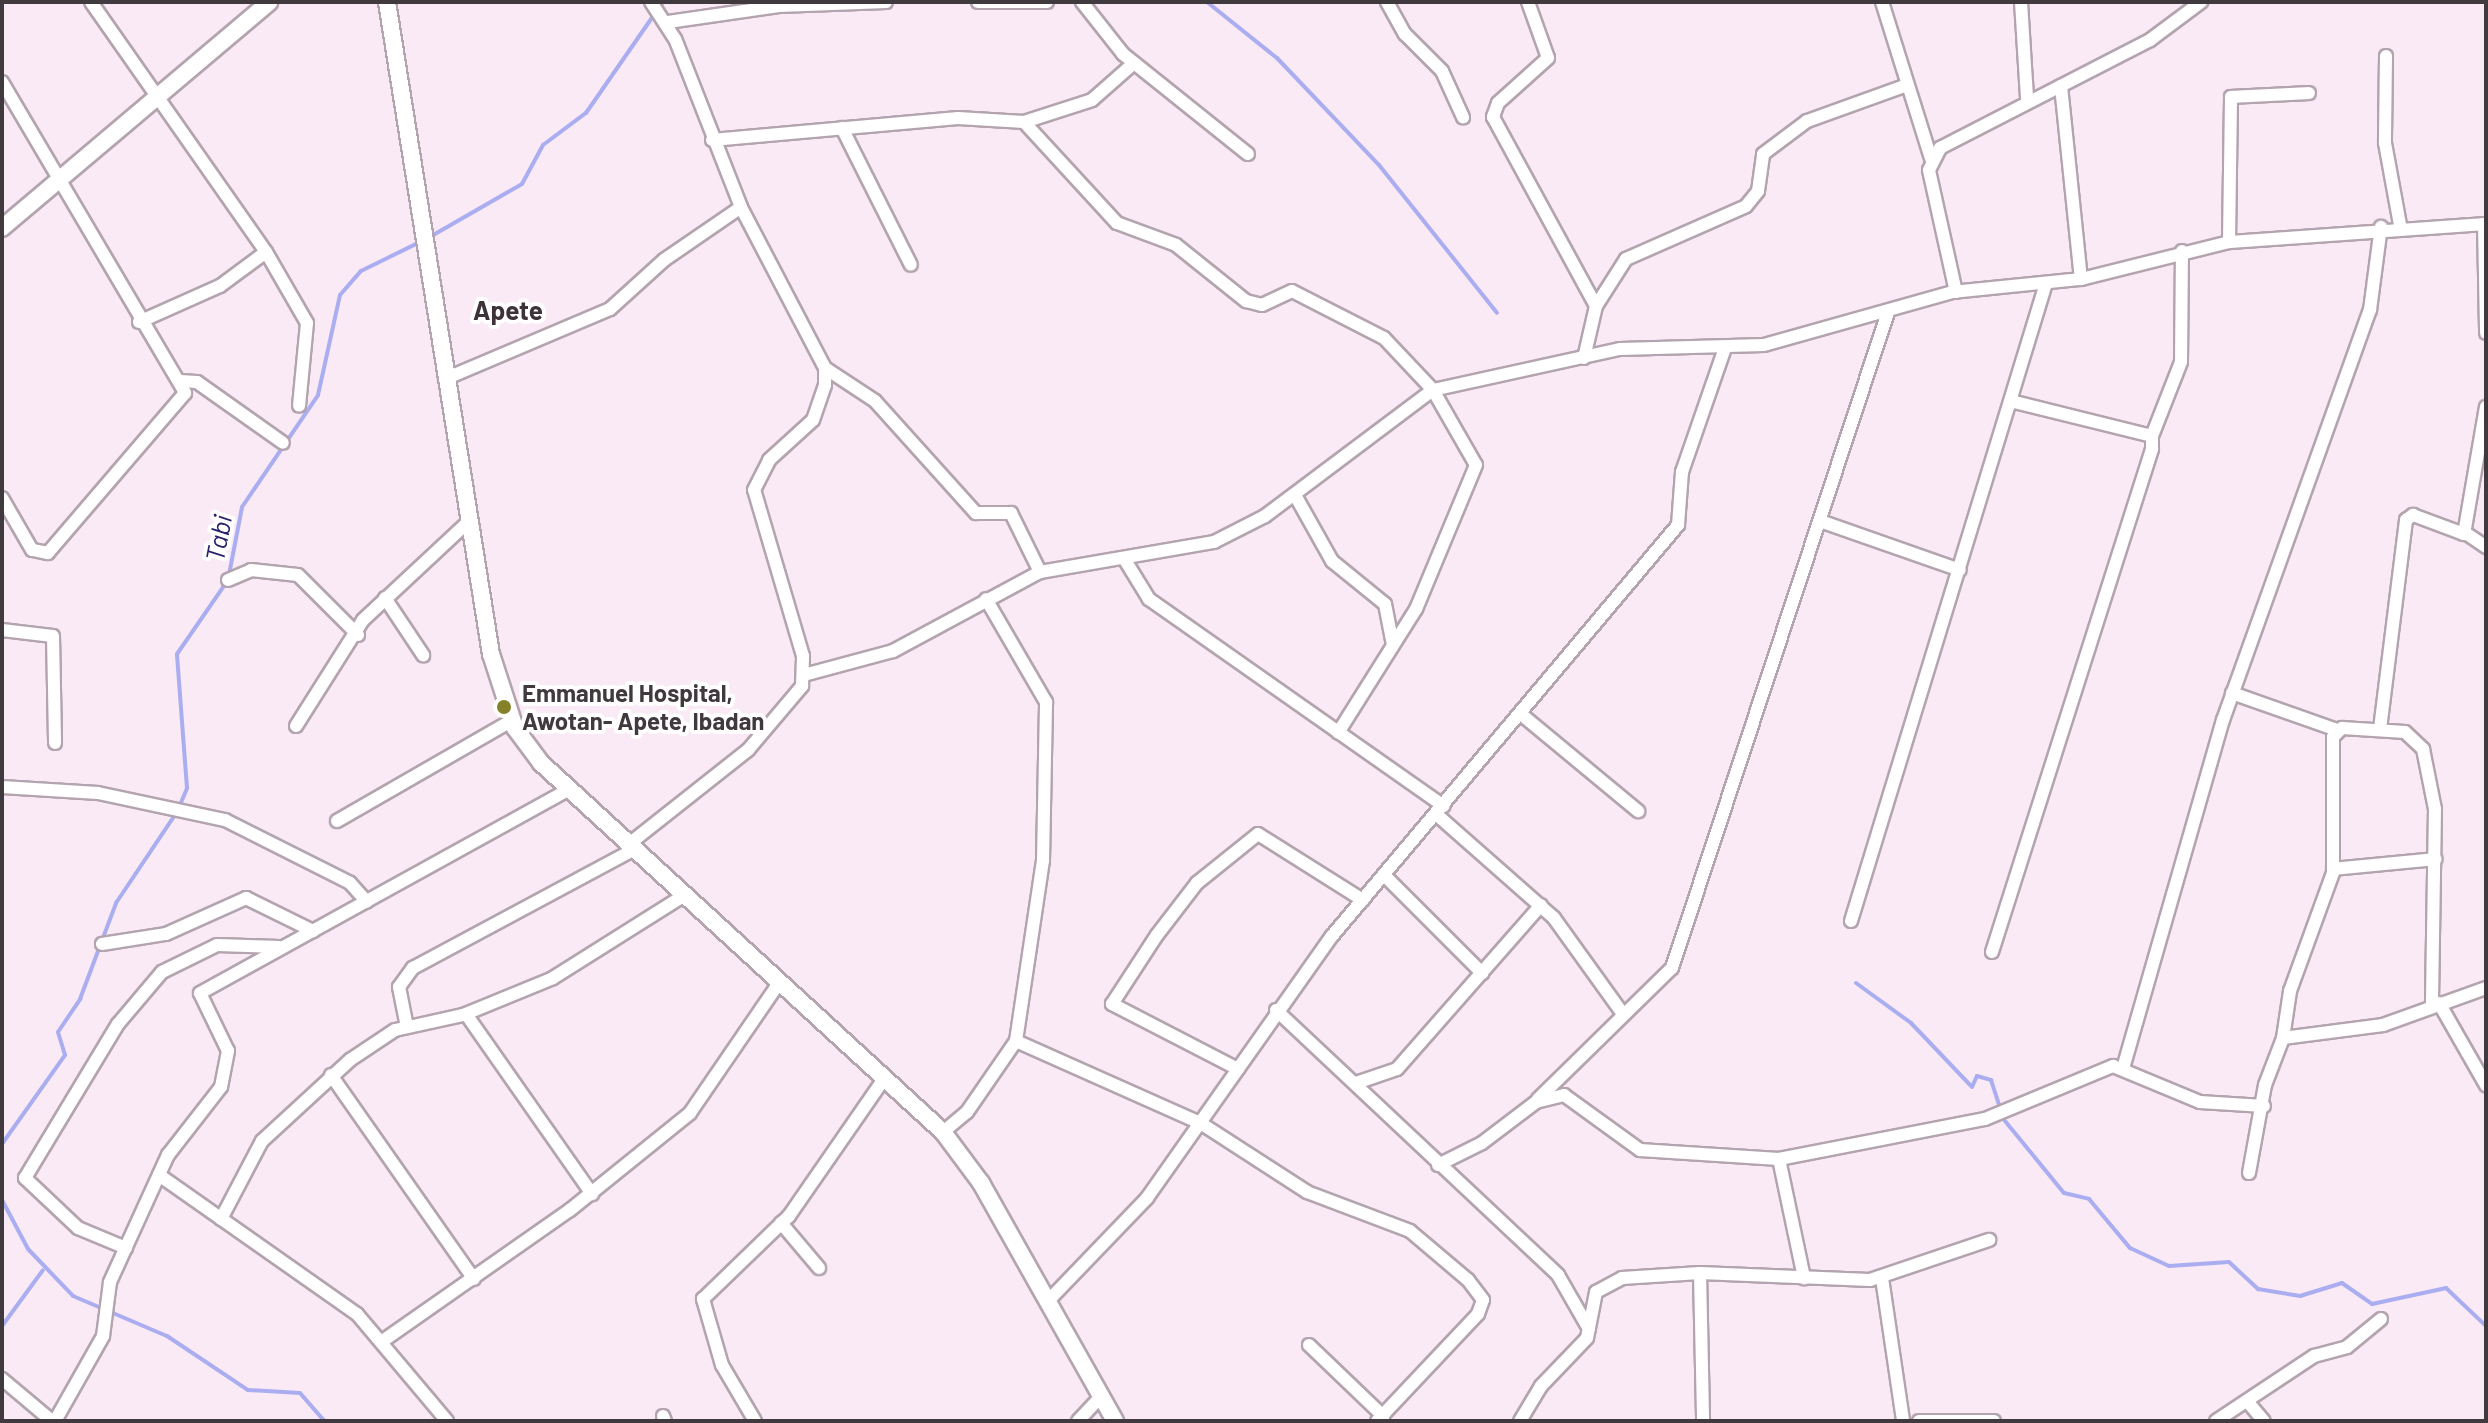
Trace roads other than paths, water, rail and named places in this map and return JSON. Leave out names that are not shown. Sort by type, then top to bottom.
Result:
[{"type":"main road","points":[[2,228],[160,100],[269,2]]},
{"type":"main road","points":[[387,2],[491,654],[511,721],[541,763],[943,1132],[1048,1301],[1115,1421]]},
{"type":"street","points":[[91,2],[266,252],[307,323],[299,406]]},
{"type":"street","points":[[886,2],[657,11],[741,207],[825,368],[875,401],[976,513],[1011,513],[1040,572]]},
{"type":"street","points":[[978,2],[1047,2]]},
{"type":"street","points":[[1082,2],[1134,63],[1248,154]]},
{"type":"street","points":[[1387,2],[1442,71],[1463,117]]},
{"type":"street","points":[[1528,2],[1548,58],[1498,103],[1493,117],[1596,306]]},
{"type":"street","points":[[1882,2],[1904,86],[1931,158],[1956,292]]},
{"type":"street","points":[[2176,16],[2179,2]]},
{"type":"street","points":[[1931,158],[1976,124],[2027,98],[2061,86],[2150,40],[2176,16],[2201,2]]},
{"type":"street","points":[[2020,5],[2027,98]]},
{"type":"street","points":[[2386,56],[2385,143],[2400,225]]},
{"type":"street","points":[[712,140],[958,118],[1024,122],[1092,100],[1134,63]]},
{"type":"street","points":[[2,82],[139,322],[180,381],[184,399],[62,545],[48,553],[32,550],[2,498]]},
{"type":"street","points":[[1584,358],[1596,306],[1626,259],[1746,206],[1758,191],[1767,148],[1847,102],[1904,86]]},
{"type":"street","points":[[2061,86],[2081,279]]},
{"type":"street","points":[[2229,242],[2231,97],[2309,93]]},
{"type":"street","points":[[1024,122],[1117,223],[1176,245],[1246,301],[1262,305],[1292,291],[1365,326],[1433,390],[1476,465],[1393,645],[1338,733]]},
{"type":"street","points":[[842,128],[911,265]]},
{"type":"street","points":[[445,379],[610,309],[664,260],[741,207]]},
{"type":"street","points":[[407,1027],[399,987],[413,968],[632,846],[748,750],[804,675],[893,651],[1040,572],[1125,560],[1214,542],[1295,495],[1433,390],[1620,349],[1725,348],[1816,335],[1956,292],[2081,279],[2182,251],[2229,242],[2400,225],[2485,224],[2486,333]]},
{"type":"street","points":[[2124,1065],[2232,693],[2370,310],[2381,227]]},
{"type":"street","points":[[1992,952],[2152,436],[2181,362],[2182,251]]},
{"type":"street","points":[[139,322],[220,286],[266,252]]},
{"type":"street","points":[[1851,921],[2015,402],[2046,283]]},
{"type":"street","points":[[1438,1165],[1482,1143],[1536,1102],[1623,1014],[1659,985],[1679,952],[1888,312]]},
{"type":"street","points":[[1048,1301],[1115,1236],[1202,1124],[1276,1010],[1363,900],[1522,715],[1678,525],[1682,472],[1725,348]]},
{"type":"street","points":[[804,675],[754,490],[769,460],[813,420],[825,368]]},
{"type":"street","points":[[180,381],[197,382],[283,443]]},
{"type":"street","points":[[2015,402],[2152,436]]},
{"type":"street","points":[[2464,532],[2486,407]]},
{"type":"street","points":[[1295,495],[1332,561],[1385,604],[1393,645]]},
{"type":"street","points":[[2380,729],[2406,520],[2413,515],[2450,535],[2464,532],[2486,547]]},
{"type":"street","points":[[296,726],[385,598],[469,521]]},
{"type":"street","points":[[1820,521],[1960,570]]},
{"type":"street","points":[[1125,560],[1149,599],[1338,733],[1439,810],[1541,905],[1623,1014]]},
{"type":"street","points":[[228,580],[251,570],[298,575],[358,635]]},
{"type":"street","points":[[385,598],[423,655]]},
{"type":"street","points":[[943,1132],[967,1112],[1016,1041],[1043,861],[1048,712],[986,599]]},
{"type":"street","points":[[2,630],[53,636],[55,743]]},
{"type":"street","points":[[2232,693],[2337,730],[2405,732],[2423,749],[2433,781],[2435,1004],[2486,1085]]},
{"type":"street","points":[[1522,715],[1638,811]]},
{"type":"street","points":[[337,821],[511,721]]},
{"type":"street","points":[[2249,1173],[2283,1038],[2290,991],[2322,917],[2333,869],[2337,730]]},
{"type":"street","points":[[2,787],[98,793],[225,820],[350,883],[367,902]]},
{"type":"street","points":[[2,1379],[54,1421],[103,1336],[107,1294],[159,1175],[226,1069],[228,1051],[200,993],[571,788]]},
{"type":"street","points":[[1238,1069],[1112,1004],[1157,935],[1197,883],[1258,834],[1363,900]]},
{"type":"street","points":[[2333,869],[2436,859]]},
{"type":"street","points":[[1384,875],[1482,973]]},
{"type":"street","points":[[221,1219],[262,1141],[331,1075],[407,1027],[466,1014],[553,978],[685,895]]},
{"type":"street","points":[[102,944],[166,934],[246,898],[313,931]]},
{"type":"street","points":[[1356,1083],[1397,1069],[1541,905]]},
{"type":"street","points":[[126,1248],[78,1228],[29,1189],[25,1178],[40,1148],[118,1024],[162,972],[217,945],[283,947]]},
{"type":"street","points":[[384,1340],[592,1194],[690,1113],[779,983]]},
{"type":"street","points":[[2283,1038],[2369,1028],[2486,988]]},
{"type":"street","points":[[1276,1010],[1558,1275],[1589,1329]]},
{"type":"street","points":[[466,1014],[592,1194]]},
{"type":"street","points":[[1016,1041],[1202,1124],[1307,1192],[1410,1231],[1479,1293],[1478,1314],[1380,1418],[1309,1345]]},
{"type":"street","points":[[1536,1102],[1564,1095],[1578,1101],[1640,1150],[1779,1159],[1985,1119],[2124,1065],[2200,1102],[2264,1106]]},
{"type":"street","points":[[331,1075],[474,1279]]},
{"type":"street","points":[[755,1421],[722,1365],[703,1299],[781,1223],[884,1079]]},
{"type":"street","points":[[1779,1159],[1804,1278]]},
{"type":"street","points":[[159,1175],[384,1340],[447,1421]]},
{"type":"street","points":[[781,1223],[819,1268]]},
{"type":"street","points":[[1520,1421],[1589,1329],[1594,1297],[1606,1285],[1637,1275],[1700,1273],[1882,1278],[1989,1240]]},
{"type":"street","points":[[1700,1273],[1703,1421]]},
{"type":"street","points":[[1882,1278],[1903,1421]]},
{"type":"street","points":[[2216,1421],[2314,1356],[2347,1347],[2381,1319]]},
{"type":"street","points":[[1078,1421],[1101,1396]]},
{"type":"street","points":[[2247,1401],[2264,1421]]},
{"type":"street","points":[[1919,1421],[1994,1421]]},
{"type":"waterway","name":"Tabi","points":[[428,238],[522,184],[543,145],[586,113],[663,2]]},
{"type":"waterway","points":[[1207,2],[1277,58],[1379,165],[1497,313]]},
{"type":"waterway","name":"Tabi","points":[[2,1144],[65,1055],[58,1032],[80,999],[116,903],[177,812],[187,788],[177,654],[228,580],[242,507],[318,395],[340,295],[361,271],[420,242]]},
{"type":"waterway","points":[[1856,983],[1911,1023],[1972,1087],[1977,1076],[1991,1080],[2000,1108]]},
{"type":"waterway","points":[[2005,1121],[2064,1193],[2089,1199],[2130,1248],[2169,1266],[2229,1262],[2258,1289],[2300,1296],[2342,1283],[2372,1304],[2446,1288],[2486,1326]]},
{"type":"waterway","name":"Tabi","points":[[2,1172],[2,1193]]},
{"type":"waterway","points":[[2,1200],[28,1249],[73,1296],[167,1336],[248,1390],[300,1393],[324,1421]]},
{"type":"waterway","name":"Tabi","points":[[2,1326],[43,1270]]},
{"type":"place","name":"Emmanuel Hospital, Awotan- Apete, Ibadan","points":[[504,707]]},
{"type":"district","name":"Apete","points":[[508,310]]}]
